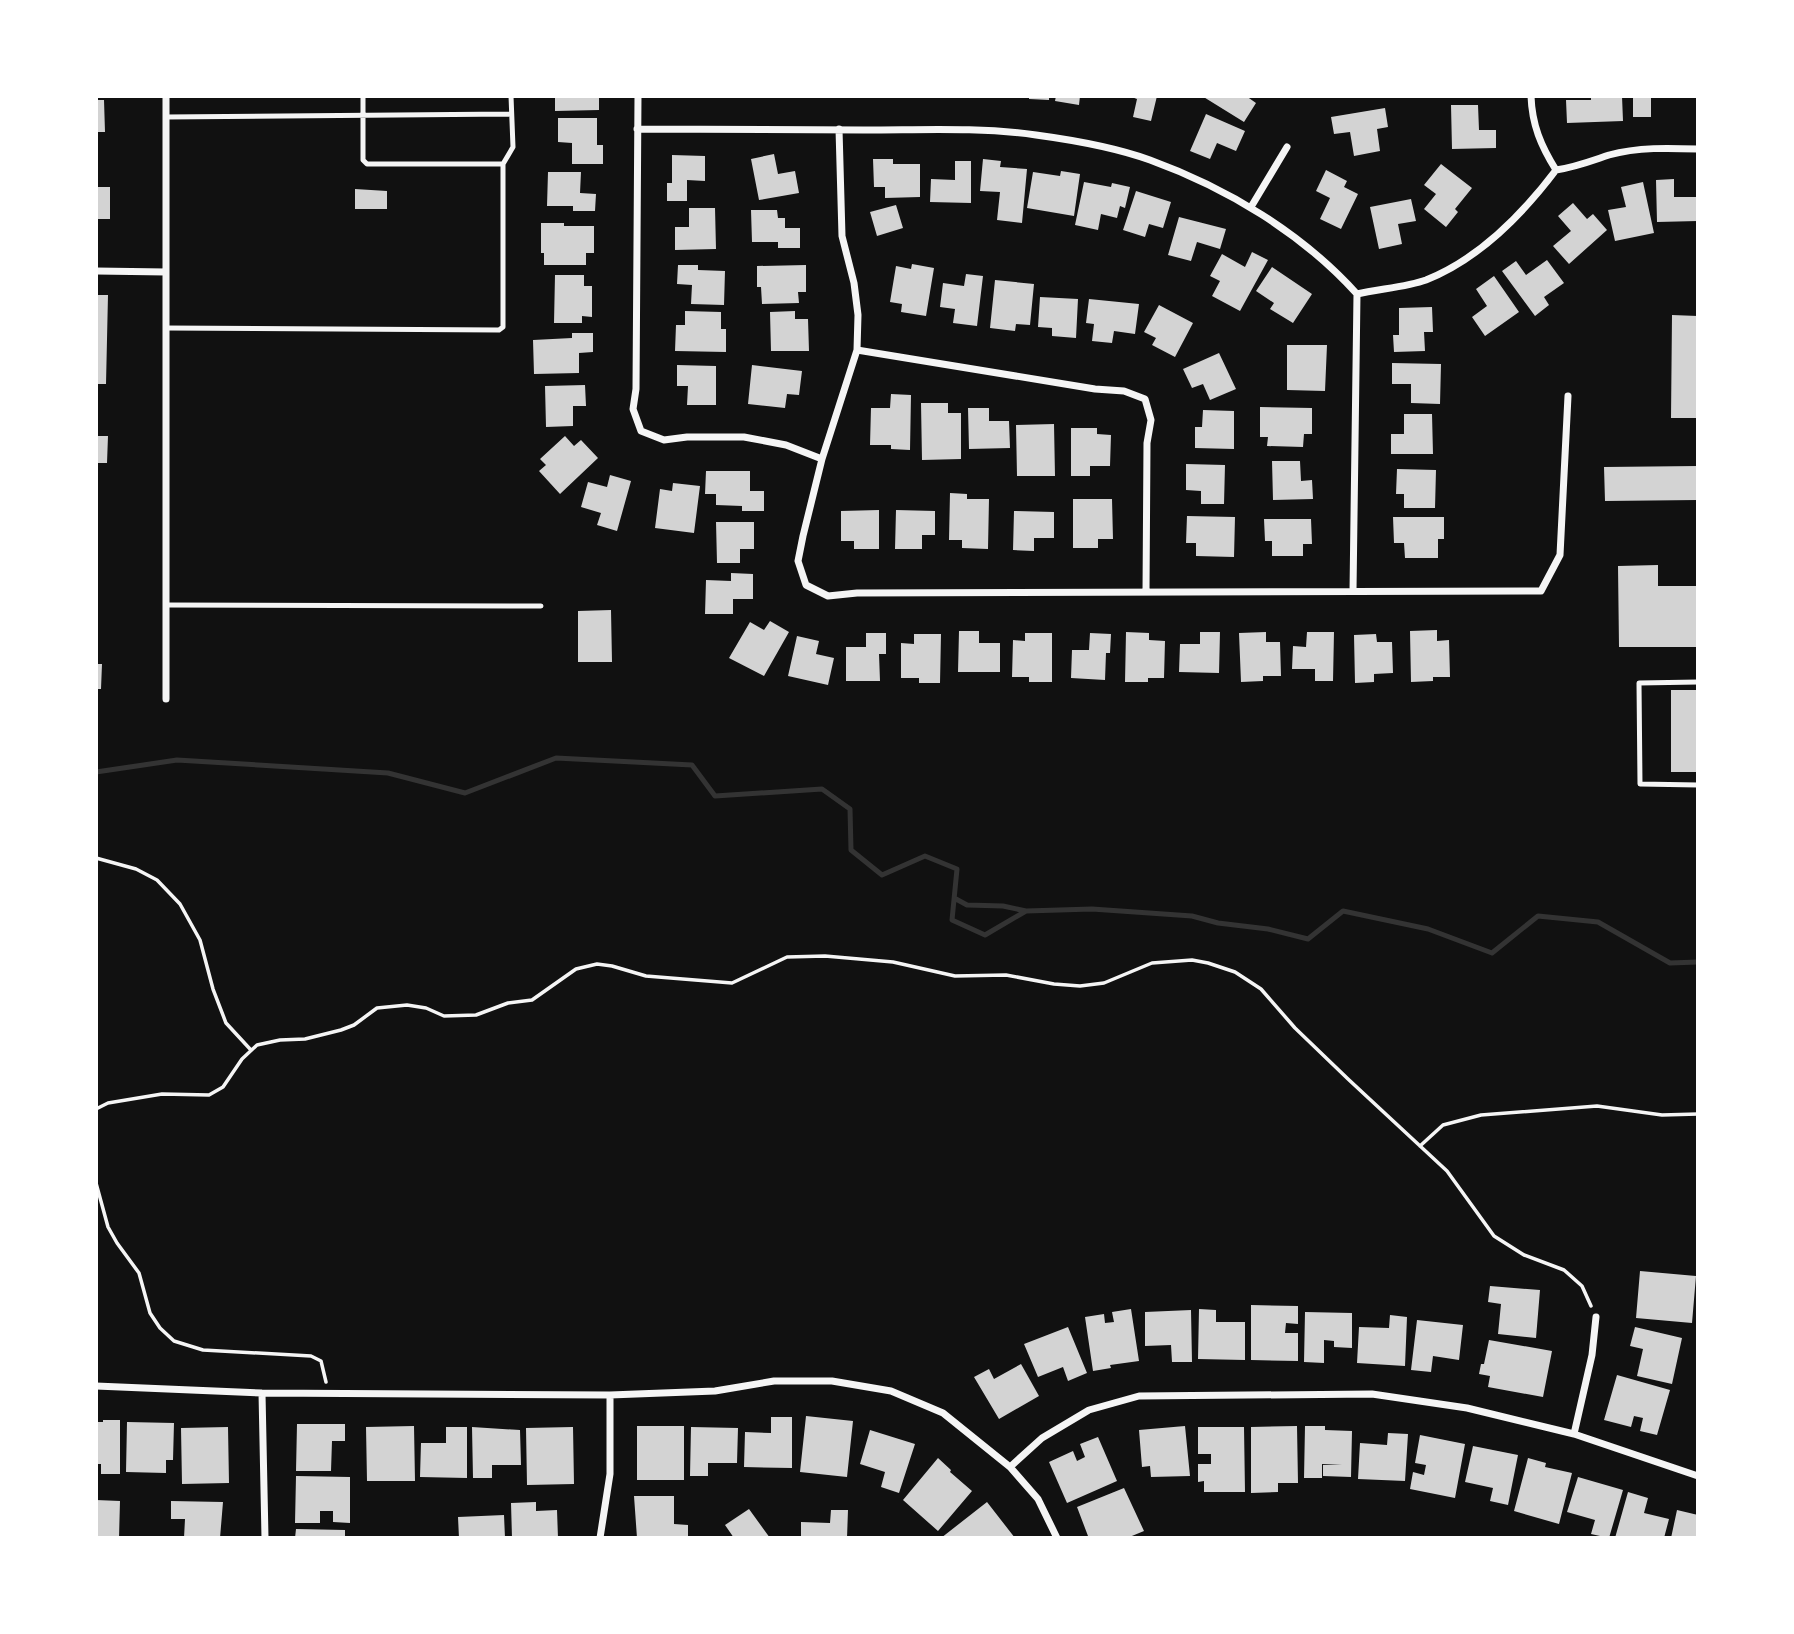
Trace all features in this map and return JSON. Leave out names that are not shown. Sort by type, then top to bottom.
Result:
[{"type":"street","points":[[166,96],[166,699]]},
{"type":"street","points":[[638,96],[636,389],[633,409],[641,431],[664,440],[687,437],[744,437],[786,446],[822,459]]},
{"type":"street","points":[[1531,96],[1535,128],[1541,147],[1556,170]]},
{"type":"street","points":[[638,129],[972,130],[1034,135],[1148,159],[1251,207],[1331,265],[1357,294],[1353,592]]},
{"type":"street","points":[[839,129],[842,236],[854,283],[858,315],[857,350],[822,459],[798,561],[806,585],[828,596],[857,593],[1541,591],[1560,555],[1568,396]]},
{"type":"street","points":[[1251,207],[1287,147]]},
{"type":"street","points":[[1357,294],[1424,281],[1469,257],[1511,223],[1556,170],[1634,151],[1698,149]]},
{"type":"street","points":[[96,271],[166,272]]},
{"type":"street","points":[[857,350],[1124,391],[1144,399],[1151,419],[1147,443],[1146,592]]},
{"type":"street","points":[[1574,1434],[1592,1355],[1596,1317]]},
{"type":"street","points":[[96,1385],[262,1393],[610,1395],[715,1391],[774,1381],[832,1381],[891,1391],[943,1413],[1010,1467],[1038,1499],[1057,1538]]},
{"type":"street","points":[[262,1393],[265,1538]]},
{"type":"street","points":[[1010,1467],[1042,1438],[1089,1410],[1139,1396],[1372,1394],[1467,1408],[1574,1434],[1698,1476]]},
{"type":"street","points":[[600,1538],[610,1474],[610,1395]]},
{"type":"lane","points":[[362,96],[362,160],[367,164],[503,164]]},
{"type":"lane","points":[[166,328],[499,330],[503,327],[503,164],[513,147],[511,96]]},
{"type":"lane","points":[[166,117],[510,114]]},
{"type":"lane","points":[[166,605],[541,606]]},
{"type":"lane","points":[[1698,682],[1639,682],[1639,708],[1640,784],[1698,785]]},
{"type":"path","points":[[96,858],[136,869],[157,880],[180,904],[200,940],[213,989],[226,1023],[250,1049]]},
{"type":"path","points":[[96,1109],[108,1103],[162,1094],[209,1095],[217,1092],[229,1080],[250,1049],[267,1042],[305,1038],[341,1030],[354,1025],[377,1007],[418,1006],[452,1017],[476,1015],[508,1003],[539,997],[576,969],[597,964],[633,974],[723,984],[740,981],[787,957],[834,956],[900,964],[955,976],[1006,975],[1080,986],[1104,983],[1152,963],[1192,960],[1235,972],[1261,989],[1295,1028],[1456,1183],[1487,1228],[1502,1243],[1575,1277],[1596,1317]]},
{"type":"path","points":[[1420,1146],[1443,1125],[1480,1115],[1597,1106],[1661,1115],[1698,1114]]},
{"type":"path","points":[[96,1184],[111,1234],[139,1273],[150,1313],[166,1335],[183,1345],[203,1350],[317,1358],[323,1366],[326,1393]]},
{"type":"building","points":[[555,96],[599,96],[599,110],[555,111]]},
{"type":"building","points":[[1029,96],[1049,96],[1049,100],[1029,99]]},
{"type":"building","points":[[1056,96],[1080,96],[1079,105],[1055,101]]},
{"type":"building","points":[[1129,96],[1157,96],[1151,121],[1133,117],[1137,99]]},
{"type":"building","points":[[1202,96],[1246,96],[1256,103],[1244,122]]},
{"type":"building","points":[[1591,96],[1622,96],[1623,121],[1567,123],[1566,100],[1591,100]]},
{"type":"building","points":[[1633,96],[1651,96],[1651,117],[1633,117]]},
{"type":"building","points":[[96,100],[104,100],[105,132],[96,132]]},
{"type":"building","points":[[1451,105],[1478,105],[1479,130],[1496,130],[1496,148],[1452,149]]},
{"type":"building","points":[[1385,108],[1388,127],[1377,129],[1380,151],[1354,156],[1350,132],[1334,134],[1331,117]]},
{"type":"building","points":[[1206,114],[1245,131],[1236,151],[1217,143],[1210,159],[1190,151]]},
{"type":"building","points":[[558,118],[597,118],[597,145],[603,145],[603,164],[572,164],[572,143],[558,142]]},
{"type":"building","points":[[774,154],[778,174],[795,171],[799,193],[759,200],[751,159]]},
{"type":"building","points":[[672,155],[705,156],[705,181],[687,180],[687,201],[667,201],[667,183],[672,183]]},
{"type":"building","points":[[873,159],[893,159],[893,164],[920,164],[920,197],[885,198],[885,187],[874,187]]},
{"type":"building","points":[[983,159],[1001,161],[1000,167],[1027,169],[1022,223],[997,220],[1000,192],[980,191]]},
{"type":"building","points":[[955,161],[971,161],[971,203],[930,202],[931,179],[955,180]]},
{"type":"building","points":[[1441,164],[1472,188],[1455,209],[1458,212],[1446,227],[1424,209],[1436,194],[1424,185]]},
{"type":"building","points":[[1326,170],[1347,181],[1344,187],[1358,194],[1341,229],[1320,219],[1330,198],[1316,191]]},
{"type":"building","points":[[1061,171],[1080,174],[1074,216],[1027,208],[1033,172],[1060,176]]},
{"type":"building","points":[[548,172],[581,172],[580,193],[596,194],[595,211],[573,211],[573,206],[547,206]]},
{"type":"building","points":[[1674,179],[1674,197],[1698,197],[1698,221],[1657,222],[1656,180]]},
{"type":"building","points":[[1084,182],[1130,187],[1125,208],[1120,206],[1117,218],[1101,214],[1098,230],[1075,225]]},
{"type":"building","points":[[1643,182],[1654,233],[1615,241],[1608,210],[1626,207],[1621,187]]},
{"type":"building","points":[[96,187],[110,187],[110,219],[96,219]]},
{"type":"building","points":[[355,189],[387,191],[387,209],[355,209]]},
{"type":"building","points":[[1136,191],[1171,202],[1163,228],[1149,224],[1145,237],[1123,230]]},
{"type":"building","points":[[1411,199],[1416,221],[1398,224],[1402,244],[1379,249],[1370,207]]},
{"type":"building","points":[[1573,203],[1587,219],[1593,214],[1607,230],[1569,264],[1553,246],[1571,231],[1558,216]]},
{"type":"building","points":[[896,205],[903,228],[877,236],[870,212]]},
{"type":"building","points":[[689,208],[715,208],[716,249],[675,250],[675,227],[689,227]]},
{"type":"building","points":[[751,210],[777,210],[778,218],[785,218],[785,228],[800,228],[800,248],[778,248],[778,242],[752,242]]},
{"type":"building","points":[[1179,217],[1226,229],[1220,249],[1197,242],[1191,261],[1168,255]]},
{"type":"building","points":[[541,223],[594,226],[594,253],[586,253],[586,265],[544,265],[544,253],[541,253]]},
{"type":"building","points":[[1252,252],[1268,260],[1240,311],[1212,296],[1220,281],[1210,276],[1222,254],[1245,267]]},
{"type":"building","points":[[1547,260],[1564,283],[1544,297],[1549,305],[1535,316],[1502,271],[1516,261],[1526,275]]},
{"type":"building","points":[[912,264],[934,268],[926,316],[901,312],[902,304],[890,302],[896,266],[911,269]]},
{"type":"building","points":[[678,265],[698,265],[698,270],[725,271],[724,305],[691,304],[692,285],[677,284]]},
{"type":"building","points":[[806,265],[806,292],[798,292],[799,303],[762,304],[761,287],[757,287],[757,266]]},
{"type":"building","points":[[1272,267],[1312,294],[1293,323],[1270,309],[1274,303],[1256,291]]},
{"type":"building","points":[[966,274],[983,276],[977,326],[953,323],[955,309],[940,307],[943,283],[964,286]]},
{"type":"building","points":[[555,275],[584,275],[584,286],[592,286],[592,317],[582,316],[582,323],[554,323]]},
{"type":"building","points":[[1494,276],[1519,312],[1485,336],[1472,317],[1487,306],[1476,289]]},
{"type":"building","points":[[995,280],[1034,284],[1030,325],[1016,324],[1015,331],[990,328]]},
{"type":"building","points":[[96,295],[108,295],[106,384],[96,384]]},
{"type":"building","points":[[1040,297],[1078,299],[1076,338],[1052,336],[1052,328],[1038,327]]},
{"type":"building","points":[[1089,299],[1139,304],[1135,334],[1114,331],[1112,343],[1092,341],[1094,324],[1086,323]]},
{"type":"building","points":[[1159,305],[1193,323],[1175,357],[1152,345],[1156,338],[1144,332]]},
{"type":"building","points":[[1432,307],[1433,332],[1424,332],[1425,351],[1394,352],[1393,335],[1399,335],[1399,308]]},
{"type":"building","points":[[685,311],[721,312],[721,329],[726,329],[726,352],[675,351],[676,325],[685,325]]},
{"type":"building","points":[[795,311],[795,319],[808,319],[809,351],[771,351],[770,312]]},
{"type":"building","points":[[1672,315],[1698,316],[1698,418],[1671,418]]},
{"type":"building","points":[[572,333],[593,333],[593,352],[579,353],[579,373],[534,374],[533,340],[572,338]]},
{"type":"building","points":[[1287,345],[1327,345],[1325,391],[1287,390]]},
{"type":"building","points":[[1219,353],[1236,389],[1210,400],[1203,384],[1192,388],[1183,369]]},
{"type":"building","points":[[1392,363],[1441,364],[1440,404],[1411,403],[1411,384],[1392,384]]},
{"type":"building","points":[[677,365],[716,366],[716,405],[687,405],[688,386],[677,386]]},
{"type":"building","points":[[752,365],[802,371],[799,395],[787,394],[785,408],[748,404]]},
{"type":"building","points":[[585,385],[586,406],[573,406],[573,426],[546,427],[545,386]]},
{"type":"building","points":[[891,394],[911,395],[910,450],[891,449],[891,445],[870,445],[871,408],[890,408]]},
{"type":"building","points":[[921,403],[948,403],[948,413],[961,413],[961,459],[922,460]]},
{"type":"building","points":[[1260,407],[1312,408],[1312,434],[1304,434],[1303,447],[1267,446],[1268,437],[1260,437]]},
{"type":"building","points":[[968,408],[989,408],[989,421],[1009,421],[1010,448],[969,449]]},
{"type":"building","points":[[1203,410],[1234,411],[1234,449],[1195,448],[1195,427],[1202,427]]},
{"type":"building","points":[[1404,414],[1432,414],[1433,454],[1391,454],[1391,434],[1404,434]]},
{"type":"building","points":[[1054,424],[1055,476],[1017,476],[1016,425]]},
{"type":"building","points":[[1071,428],[1097,428],[1097,434],[1111,435],[1110,466],[1090,466],[1090,476],[1071,476]]},
{"type":"building","points":[[96,436],[108,436],[107,463],[96,463]]},
{"type":"building","points":[[565,436],[574,446],[581,440],[598,458],[560,494],[539,471],[546,465],[540,459]]},
{"type":"building","points":[[1272,461],[1300,461],[1301,481],[1312,480],[1313,499],[1273,500]]},
{"type":"building","points":[[1186,464],[1225,465],[1224,504],[1201,504],[1201,491],[1186,490]]},
{"type":"building","points":[[1698,466],[1698,500],[1605,501],[1604,467]]},
{"type":"building","points":[[1397,469],[1436,470],[1435,508],[1404,508],[1404,494],[1396,494]]},
{"type":"building","points":[[706,471],[750,471],[750,491],[764,491],[764,511],[742,511],[742,506],[716,505],[716,494],[705,494]]},
{"type":"building","points":[[610,475],[631,481],[617,531],[597,525],[601,513],[581,507],[588,482],[607,487]]},
{"type":"building","points":[[673,483],[700,486],[694,533],[655,528],[660,489],[672,491]]},
{"type":"building","points":[[950,493],[967,494],[967,499],[989,499],[988,549],[962,548],[962,540],[949,540]]},
{"type":"building","points":[[1073,499],[1112,499],[1113,539],[1098,539],[1098,548],[1073,548]]},
{"type":"building","points":[[879,510],[879,549],[854,549],[854,541],[841,541],[841,511]]},
{"type":"building","points":[[896,510],[935,511],[935,535],[922,535],[922,549],[895,549]]},
{"type":"building","points":[[1014,511],[1054,512],[1054,538],[1034,538],[1034,551],[1013,550]]},
{"type":"building","points":[[1187,516],[1235,517],[1234,557],[1196,556],[1196,543],[1186,543]]},
{"type":"building","points":[[1393,517],[1444,517],[1444,539],[1438,539],[1438,558],[1405,558],[1404,543],[1394,543]]},
{"type":"building","points":[[1264,519],[1311,519],[1312,544],[1303,544],[1303,556],[1272,556],[1272,541],[1265,541]]},
{"type":"building","points":[[716,522],[754,522],[754,549],[740,549],[740,563],[717,563]]},
{"type":"building","points":[[1658,565],[1658,586],[1698,586],[1698,647],[1619,647],[1618,566]]},
{"type":"building","points":[[731,573],[753,574],[753,599],[733,599],[733,614],[705,614],[706,580],[731,581]]},
{"type":"building","points":[[611,610],[612,662],[578,662],[578,611]]},
{"type":"building","points":[[770,621],[789,632],[764,676],[729,658],[750,622],[764,630]]},
{"type":"building","points":[[1437,630],[1437,641],[1449,640],[1450,677],[1433,677],[1433,681],[1411,682],[1410,631]]},
{"type":"building","points":[[959,631],[979,631],[979,643],[1000,643],[1000,672],[958,672]]},
{"type":"building","points":[[1126,632],[1149,633],[1149,640],[1165,641],[1164,678],[1148,678],[1148,682],[1125,682]]},
{"type":"building","points":[[1200,632],[1220,632],[1219,673],[1179,672],[1180,644],[1200,644]]},
{"type":"building","points":[[1266,632],[1266,642],[1280,642],[1281,676],[1263,676],[1263,681],[1241,682],[1239,633]]},
{"type":"building","points":[[1307,632],[1334,632],[1333,681],[1315,681],[1315,669],[1292,669],[1293,646],[1306,647]]},
{"type":"building","points":[[866,633],[886,633],[886,654],[879,654],[880,681],[846,681],[846,647],[866,647]]},
{"type":"building","points":[[1025,633],[1052,633],[1052,682],[1029,682],[1029,677],[1012,677],[1013,640],[1025,641]]},
{"type":"building","points":[[1090,633],[1111,634],[1110,653],[1106,653],[1105,680],[1071,678],[1072,650],[1089,650]]},
{"type":"building","points":[[914,634],[941,634],[940,683],[919,683],[919,678],[901,678],[901,643],[914,644]]},
{"type":"building","points":[[1376,634],[1377,642],[1392,642],[1393,673],[1374,674],[1374,682],[1355,683],[1354,635]]},
{"type":"building","points":[[797,636],[819,641],[816,654],[834,658],[828,685],[788,676]]},
{"type":"building","points":[[96,664],[102,664],[101,689],[96,689]]},
{"type":"building","points":[[1671,690],[1698,690],[1698,772],[1671,772]]},
{"type":"building","points":[[1640,1271],[1696,1276],[1692,1323],[1636,1318]]},
{"type":"building","points":[[1490,1286],[1540,1290],[1536,1338],[1498,1334],[1501,1304],[1488,1302]]},
{"type":"building","points":[[1251,1305],[1298,1306],[1298,1324],[1286,1323],[1285,1333],[1298,1333],[1298,1361],[1251,1360]]},
{"type":"building","points":[[1131,1309],[1139,1361],[1110,1365],[1111,1368],[1093,1371],[1085,1317],[1104,1314],[1105,1323],[1114,1322],[1112,1312]]},
{"type":"building","points":[[1199,1309],[1216,1310],[1216,1322],[1245,1322],[1245,1360],[1198,1359]]},
{"type":"building","points":[[1191,1310],[1192,1362],[1172,1362],[1171,1345],[1145,1346],[1145,1312]]},
{"type":"building","points":[[1305,1312],[1352,1313],[1352,1348],[1334,1347],[1334,1341],[1324,1340],[1324,1363],[1304,1362]]},
{"type":"building","points":[[1390,1315],[1407,1317],[1405,1366],[1357,1363],[1359,1327],[1389,1328]]},
{"type":"building","points":[[1417,1320],[1463,1325],[1459,1360],[1433,1356],[1431,1372],[1411,1370]]},
{"type":"building","points":[[1068,1327],[1087,1373],[1068,1381],[1063,1367],[1038,1377],[1024,1344]]},
{"type":"building","points":[[1635,1327],[1682,1338],[1672,1384],[1637,1376],[1643,1349],[1630,1346]]},
{"type":"building","points":[[1489,1340],[1552,1351],[1543,1397],[1488,1387],[1490,1376],[1479,1374]]},
{"type":"building","points":[[1021,1364],[1039,1396],[999,1419],[974,1377],[989,1369],[994,1379]]},
{"type":"building","points":[[1617,1375],[1670,1390],[1657,1435],[1640,1431],[1643,1418],[1634,1416],[1631,1427],[1604,1420]]},
{"type":"building","points":[[806,1416],[853,1421],[847,1477],[800,1472]]},
{"type":"building","points":[[771,1417],[792,1417],[792,1468],[744,1467],[745,1432],[771,1433]]},
{"type":"building","points":[[120,1420],[120,1474],[101,1474],[101,1464],[96,1464],[96,1422]]},
{"type":"building","points":[[127,1422],[174,1423],[173,1460],[166,1460],[166,1473],[126,1472]]},
{"type":"building","points":[[297,1424],[345,1424],[345,1441],[332,1441],[331,1471],[296,1471]]},
{"type":"building","points":[[414,1426],[415,1481],[367,1481],[366,1427]]},
{"type":"building","points":[[637,1426],[684,1426],[684,1480],[637,1480]]},
{"type":"building","points":[[1185,1426],[1190,1476],[1151,1477],[1150,1466],[1142,1467],[1139,1430]]},
{"type":"building","points":[[1297,1426],[1298,1483],[1278,1483],[1278,1492],[1251,1493],[1251,1427]]},
{"type":"building","points":[[1305,1426],[1325,1426],[1325,1430],[1352,1431],[1351,1477],[1323,1476],[1323,1465],[1342,1465],[1322,1464],[1322,1478],[1304,1478]]},
{"type":"building","points":[[228,1427],[229,1483],[182,1484],[181,1428]]},
{"type":"building","points":[[446,1427],[467,1427],[467,1478],[420,1477],[421,1443],[446,1443]]},
{"type":"building","points":[[472,1427],[520,1430],[521,1465],[492,1465],[492,1478],[473,1478]]},
{"type":"building","points":[[573,1427],[574,1484],[527,1485],[526,1428]]},
{"type":"building","points":[[691,1427],[738,1428],[737,1463],[708,1463],[708,1476],[690,1476]]},
{"type":"building","points":[[1198,1427],[1244,1427],[1245,1492],[1204,1492],[1204,1481],[1198,1482],[1198,1464],[1211,1464],[1211,1454],[1198,1454]]},
{"type":"building","points":[[870,1430],[915,1444],[899,1493],[881,1487],[885,1472],[860,1464]]},
{"type":"building","points":[[1388,1433],[1408,1434],[1405,1481],[1358,1479],[1360,1443],[1387,1445]]},
{"type":"building","points":[[1420,1435],[1465,1444],[1455,1498],[1410,1489],[1413,1472],[1424,1475],[1426,1465],[1415,1463]]},
{"type":"building","points":[[1098,1437],[1117,1481],[1067,1503],[1049,1462],[1073,1451],[1077,1461],[1085,1457],[1080,1444]]},
{"type":"building","points":[[1473,1446],[1518,1455],[1508,1505],[1490,1501],[1493,1488],[1465,1482]]},
{"type":"building","points":[[938,1458],[972,1491],[938,1531],[903,1500]]},
{"type":"building","points":[[1528,1458],[1546,1463],[1545,1467],[1572,1473],[1559,1524],[1514,1511]]},
{"type":"building","points":[[296,1476],[350,1477],[350,1523],[333,1522],[333,1511],[320,1511],[320,1523],[295,1523]]},
{"type":"building","points":[[1578,1477],[1623,1490],[1609,1538],[1591,1534],[1595,1520],[1567,1512]]},
{"type":"building","points":[[1124,1488],[1144,1531],[1127,1538],[1083,1538],[1088,1536],[1077,1507]]},
{"type":"building","points":[[1628,1492],[1648,1498],[1644,1513],[1669,1519],[1664,1538],[1615,1538]]},
{"type":"building","points":[[634,1496],[674,1496],[674,1524],[688,1525],[688,1538],[637,1538]]},
{"type":"building","points":[[96,1500],[120,1501],[119,1538],[96,1538]]},
{"type":"building","points":[[171,1501],[223,1502],[220,1538],[184,1538],[185,1519],[171,1519]]},
{"type":"building","points":[[536,1502],[536,1511],[557,1510],[558,1538],[512,1538],[511,1503]]},
{"type":"building","points":[[987,1502],[1015,1538],[941,1538]]},
{"type":"building","points":[[749,1509],[770,1538],[734,1538],[725,1525]]},
{"type":"building","points":[[831,1510],[848,1510],[847,1538],[801,1538],[801,1522],[830,1523]]},
{"type":"building","points":[[1677,1510],[1698,1515],[1698,1538],[1671,1538]]},
{"type":"building","points":[[504,1515],[505,1538],[459,1538],[458,1517]]},
{"type":"building","points":[[296,1529],[345,1530],[345,1538],[295,1538]]},
{"type":"waterway","points":[[96,772],[177,760],[388,773],[465,793],[556,758],[692,765],[715,796],[822,789],[850,809],[851,850],[882,875],[925,856],[957,869],[952,920],[985,935],[1026,911],[1092,909],[1192,916],[1308,939],[1343,911],[1428,929],[1492,953],[1538,916],[1598,922],[1670,963],[1698,962]]},
{"type":"waterway","points":[[956,899],[967,905],[1003,906],[1026,911]]}]
